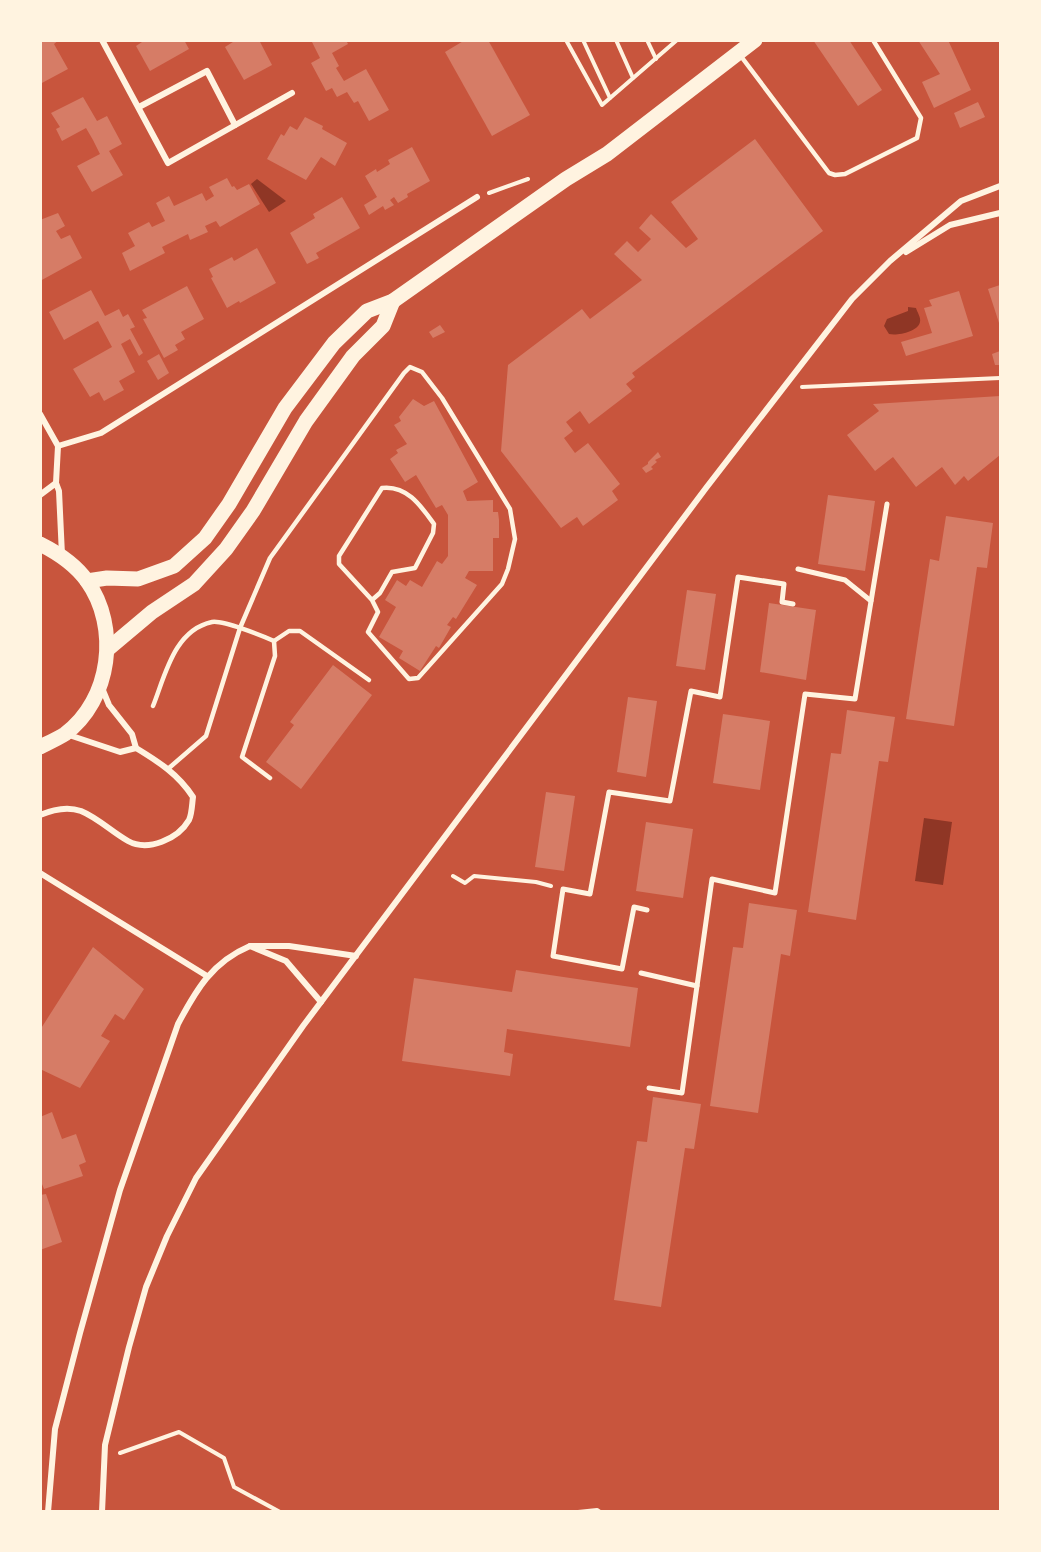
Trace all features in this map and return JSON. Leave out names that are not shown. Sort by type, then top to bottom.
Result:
[{"type":"main road","points":[[87,581],[107,578],[138,579],[174,566],[205,538],[285,408],[334,343],[367,311],[393,301],[566,179],[607,154],[754,40]]},
{"type":"main road","points":[[108,649],[152,612],[194,584],[226,549],[253,511],[306,421],[353,356],[383,326],[393,301]]},
{"type":"main road","points":[[40,544],[63,556],[87,581],[103,613],[108,649],[101,686],[86,712],[65,734],[40,747]]},
{"type":"street","points":[[102,40],[168,163],[292,93]]},
{"type":"street","points":[[139,107],[207,71],[235,125]]},
{"type":"street","points":[[102,1512],[105,1445],[129,1347],[146,1287],[167,1236],[196,1178],[321,1002],[706,488],[852,299],[890,261],[960,201],[1000,186]]},
{"type":"street","points":[[58,446],[101,433],[477,197]]},
{"type":"street","points":[[890,261],[950,225],[1000,213]]},
{"type":"street","points":[[40,414],[58,446],[56,483],[59,491],[63,556]]},
{"type":"street","points":[[40,495],[56,483]]},
{"type":"street","points":[[649,1088],[682,1093],[712,879],[775,892],[805,694],[855,699],[887,504]]},
{"type":"street","points":[[798,569],[845,580],[871,601]]},
{"type":"street","points":[[647,910],[634,907],[622,969],[553,956],[563,889],[590,894],[609,792],[670,801],[691,691],[720,697],[738,577],[784,584],[782,602],[793,604]]},
{"type":"street","points":[[40,815],[66,808],[80,811],[130,842],[143,845],[156,844],[178,832],[189,819],[193,797],[184,782],[169,768],[136,748],[132,734],[109,705],[101,686]]},
{"type":"street","points":[[65,734],[120,752],[136,748]]},
{"type":"street","points":[[40,873],[207,976]]},
{"type":"street","points":[[48,1512],[56,1429],[120,1190],[178,1024],[191,999],[207,976],[238,951],[250,946],[289,946],[356,957]]},
{"type":"street","points":[[250,946],[285,961],[321,1002]]},
{"type":"street","points":[[641,973],[697,986]]},
{"type":"lane","points":[[738,53],[829,173],[835,175],[845,174],[917,138],[921,118],[873,40]]},
{"type":"lane","points":[[169,768],[206,736],[240,628],[270,558],[410,367],[422,372],[442,398],[510,509],[515,539],[502,584],[418,678],[409,679],[368,632],[378,612],[372,600],[339,564],[339,556],[382,488],[393,486],[416,500],[434,524],[433,533],[415,568],[392,572],[380,592],[372,600]]},
{"type":"lane","points":[[153,706],[177,647],[193,630],[214,621],[254,632],[274,641]]},
{"type":"lane","points":[[274,641],[288,631],[300,631],[369,680]]},
{"type":"lane","points":[[270,778],[242,757],[275,656],[274,641]]},
{"type":"path","points":[[566,40],[602,105],[678,40]]},
{"type":"path","points":[[583,40],[610,98]]},
{"type":"path","points":[[616,40],[633,78]]},
{"type":"path","points":[[647,40],[656,59]]},
{"type":"path","points":[[784,387],[1000,378]]},
{"type":"path","points":[[453,876],[465,883],[474,876],[536,882]]},
{"type":"path","points":[[104,1459],[179,1432],[224,1458],[234,1488],[280,1512]]},
{"type":"path","points":[[578,1512],[597,1510],[600,1512]]},
{"type":"shaded area","points":[[257,179],[286,201],[269,212],[251,184]]},
{"type":"shaded area","points":[[908,307],[916,308],[920,318],[918,325],[907,332],[889,334],[884,326],[887,319],[908,311]]},
{"type":"shaded area","points":[[924,818],[952,822],[943,885],[915,881]]},
{"type":"building","points":[[40,40],[59,40],[54,44],[68,69],[40,84]]},
{"type":"building","points":[[145,40],[184,40],[189,49],[150,71],[136,46]]},
{"type":"building","points":[[236,40],[259,40],[272,65],[244,80],[225,47]]},
{"type":"building","points":[[311,40],[346,40],[348,44],[332,53],[339,66],[336,68],[344,81],[366,69],[389,110],[369,121],[358,101],[354,103],[347,92],[337,97],[332,88],[326,91],[311,63],[320,58]]},
{"type":"building","points":[[465,40],[488,40],[530,115],[492,136],[445,52]]},
{"type":"building","points":[[813,40],[849,40],[882,90],[858,106]]},
{"type":"building","points":[[918,40],[948,40],[971,90],[934,108],[922,82],[940,74]]},
{"type":"building","points":[[83,97],[97,121],[107,116],[122,144],[109,151],[123,175],[92,192],[77,166],[100,154],[93,140],[86,128],[62,141],[56,129],[60,127],[51,113]]},
{"type":"building","points":[[978,102],[985,117],[960,128],[954,113]]},
{"type":"building","points":[[305,117],[323,126],[322,129],[347,143],[335,166],[321,157],[306,180],[267,159],[281,134],[284,136],[290,126],[297,130]]},
{"type":"building","points":[[755,139],[823,231],[632,373],[635,377],[626,384],[632,391],[589,424],[580,411],[566,422],[573,431],[564,438],[575,453],[588,443],[620,484],[612,491],[618,500],[583,526],[577,517],[561,528],[501,451],[508,365],[582,309],[590,319],[642,280],[614,254],[627,241],[638,252],[651,239],[639,228],[651,214],[686,248],[698,239],[671,202]]},
{"type":"building","points":[[412,147],[430,181],[407,194],[408,197],[398,203],[394,197],[390,200],[394,205],[385,210],[383,206],[369,215],[364,205],[377,197],[365,176],[390,164],[388,160]]},
{"type":"building","points":[[227,178],[232,187],[234,186],[237,190],[249,184],[260,204],[220,227],[216,221],[205,226],[208,232],[190,240],[188,234],[162,247],[165,253],[130,271],[122,253],[135,246],[128,233],[149,222],[152,227],[165,221],[156,203],[169,196],[174,206],[202,193],[206,201],[214,196],[209,187]]},
{"type":"building","points":[[342,197],[360,228],[316,253],[319,258],[307,264],[290,233],[315,218],[313,214]]},
{"type":"building","points":[[58,213],[65,226],[56,231],[61,239],[70,235],[82,258],[40,281],[40,220]]},
{"type":"building","points":[[257,248],[276,283],[227,308],[211,278],[213,277],[209,269],[232,257],[234,261]]},
{"type":"building","points":[[1000,285],[1000,326],[988,289]]},
{"type":"building","points":[[187,286],[204,319],[181,332],[185,339],[175,345],[178,350],[164,358],[143,319],[147,318],[142,310]]},
{"type":"building","points":[[91,290],[105,316],[119,309],[123,317],[128,314],[135,327],[130,329],[143,353],[139,356],[130,339],[121,344],[135,372],[119,381],[124,390],[104,401],[99,392],[90,397],[73,369],[112,347],[98,321],[64,340],[49,312]]},
{"type":"building","points":[[959,291],[973,336],[906,356],[901,342],[932,333],[924,308],[932,306],[929,300]]},
{"type":"building","points":[[440,325],[445,332],[433,338],[429,332]]},
{"type":"building","points":[[1000,351],[1000,365],[995,365],[992,354]]},
{"type":"building","points":[[159,354],[169,373],[158,380],[147,361]]},
{"type":"building","points":[[1000,396],[1000,455],[968,481],[964,476],[955,485],[942,467],[916,487],[893,457],[875,471],[847,435],[879,411],[873,404]]},
{"type":"building","points":[[413,399],[424,406],[434,401],[478,482],[463,491],[467,501],[493,500],[493,512],[498,512],[499,520],[499,538],[493,538],[493,571],[469,571],[465,578],[477,585],[456,619],[453,617],[447,625],[451,627],[439,648],[436,646],[420,671],[399,658],[403,651],[379,637],[396,607],[385,600],[397,580],[406,586],[410,580],[422,587],[437,561],[442,564],[448,556],[448,515],[442,505],[436,508],[416,475],[405,482],[390,459],[398,453],[396,450],[407,444],[394,425],[401,421],[399,417]]},
{"type":"building","points":[[658,452],[661,457],[655,460],[657,462],[651,467],[653,469],[646,473],[642,468]]},
{"type":"building","points":[[828,495],[875,501],[865,571],[818,564]]},
{"type":"building","points":[[946,516],[993,523],[987,568],[977,567],[954,726],[906,719],[930,559],[939,561]]},
{"type":"building","points":[[687,590],[716,594],[705,670],[676,666]]},
{"type":"building","points":[[769,603],[816,610],[806,680],[760,672]]},
{"type":"building","points":[[333,665],[372,695],[301,789],[266,762],[294,725],[290,722]]},
{"type":"building","points":[[628,697],[657,701],[646,777],[617,772]]},
{"type":"building","points":[[847,710],[895,717],[888,762],[879,761],[856,920],[808,912],[831,753],[841,754]]},
{"type":"building","points":[[723,714],[770,721],[760,790],[713,783]]},
{"type":"building","points":[[546,792],[575,796],[564,871],[535,867]]},
{"type":"building","points":[[646,822],[693,829],[683,898],[636,891]]},
{"type":"building","points":[[749,903],[797,910],[790,956],[781,954],[758,1113],[710,1106],[733,947],[743,948]]},
{"type":"building","points":[[93,947],[144,989],[124,1020],[115,1014],[101,1036],[110,1041],[80,1088],[40,1069],[40,1030]]},
{"type":"building","points":[[516,970],[638,988],[630,1047],[507,1029],[504,1052],[513,1054],[510,1076],[402,1061],[414,978],[512,992]]},
{"type":"building","points":[[653,1097],[701,1104],[694,1149],[685,1148],[661,1307],[614,1300],[637,1141],[647,1142]]},
{"type":"building","points":[[52,1112],[62,1139],[76,1134],[86,1162],[79,1165],[83,1176],[44,1189],[40,1179],[40,1117]]},
{"type":"building","points":[[46,1194],[62,1242],[40,1250],[40,1195]]}]
